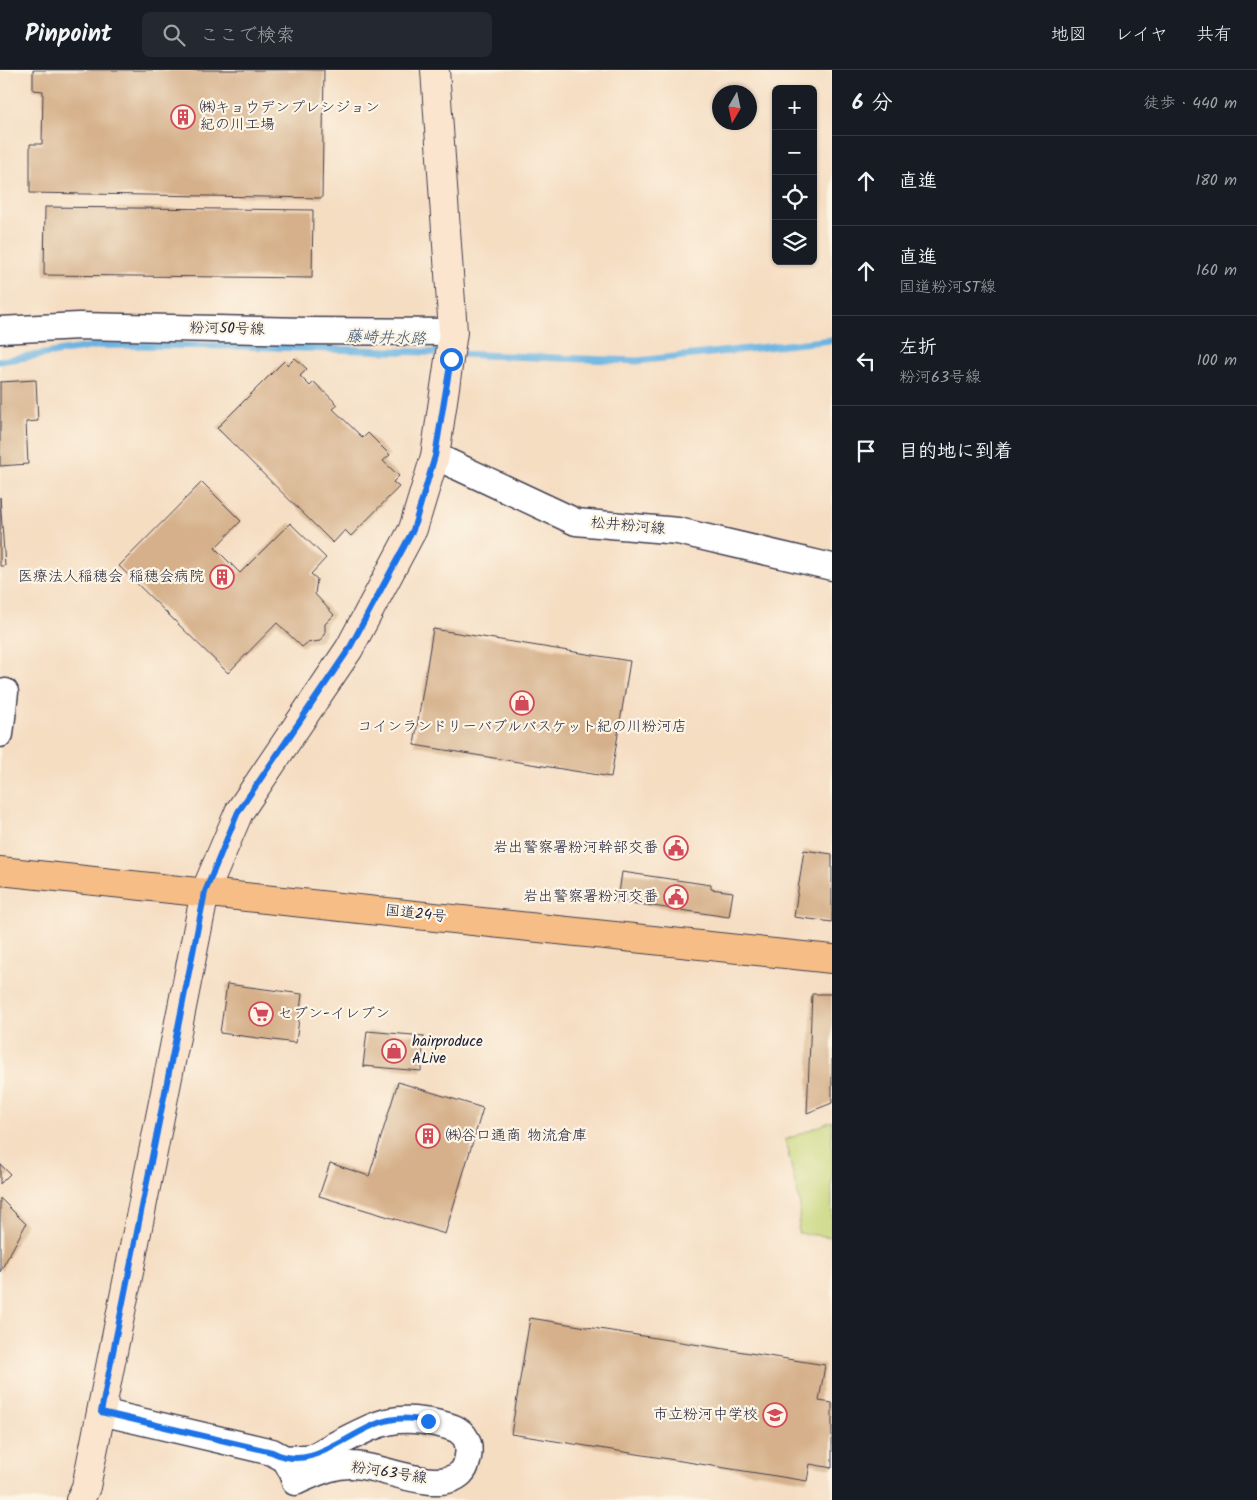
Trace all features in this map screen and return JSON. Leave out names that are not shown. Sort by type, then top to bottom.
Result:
[{"type":"highway","name":"国道24号","points":[[0,871],[832,959]]},
{"type":"street","points":[[80,1500],[86,1487],[205,892],[238,812],[349,649],[413,530],[435,456],[453,344],[435,70]]},
{"type":"street","name":"粉河50号線","points":[[0,330],[79,326],[305,331],[453,344]]},
{"type":"street","name":"松井粉河線","points":[[435,456],[576,522],[678,531],[832,567]]},
{"type":"street","points":[[0,734],[5,692]]},
{"type":"street","name":"粉河63号線","points":[[101,1412],[272,1452],[291,1480]]},
{"type":"street","name":"粉河63号線","points":[[406,1418],[454,1427],[465,1435],[469,1447],[465,1466],[460,1473],[447,1480],[407,1477],[354,1465],[330,1467],[291,1480],[312,1457],[375,1425],[389,1420],[406,1418]]},
{"type":"green space","points":[[832,1121],[832,1237],[798,1233],[800,1203],[785,1140]]},
{"type":"building","name":"㈱キョウデンプレシジョン 紀の川工場","points":[[33,70],[324,70],[322,198],[30,193],[30,144],[42,144],[43,91],[33,90]]},
{"type":"building","points":[[45,207],[313,210],[312,278],[44,275]]},
{"type":"building","points":[[295,358],[307,369],[300,376],[310,386],[314,382],[338,405],[333,409],[363,438],[368,433],[390,455],[383,461],[399,476],[393,482],[399,487],[351,536],[345,530],[333,543],[217,428],[284,361],[288,365]]},
{"type":"building","points":[[36,380],[38,421],[26,422],[28,464],[0,466],[0,382]]},
{"type":"building","name":"医療法人稲穂会 稲穂会病院","points":[[202,482],[241,521],[215,548],[240,573],[290,523],[326,558],[311,574],[317,579],[315,594],[334,615],[325,624],[325,633],[320,641],[307,643],[302,647],[277,623],[228,673],[119,566]]},
{"type":"building","points":[[0,497],[5,566],[0,566]]},
{"type":"building","name":"コインランドリーバブルバスケット紀の川粉河店","points":[[433,629],[630,661],[611,777],[414,745]]},
{"type":"building","points":[[804,850],[832,854],[832,922],[794,917]]},
{"type":"building","name":"岩出警察署粉河交番","points":[[622,872],[711,885],[711,889],[733,892],[729,917],[618,901]]},
{"type":"building","name":"セブン-イレブン","points":[[227,984],[302,994],[296,1043],[220,1033]]},
{"type":"building","points":[[812,994],[832,994],[832,1103],[807,1113]]},
{"type":"building","name":"hairproduce ALive","points":[[367,1031],[424,1036],[421,1071],[363,1066]]},
{"type":"building","name":"㈱谷口通商 物流倉庫","points":[[398,1082],[483,1108],[445,1234],[319,1196],[330,1163],[369,1176]]},
{"type":"building","points":[[0,1164],[10,1174],[0,1184]]},
{"type":"building","points":[[0,1198],[26,1224],[0,1272]]},
{"type":"building","points":[[530,1318],[825,1365],[819,1401],[832,1403],[832,1468],[810,1464],[807,1481],[511,1434]]},
{"type":"waterway","name":"藤崎井水路","points":[[456,354],[637,361],[832,340]]},
{"type":"waterway","name":"藤崎井水路","points":[[0,361],[102,345],[242,346],[446,353]]},
{"type":"place","name":"㈱キョウデンプレシジョン 紀の川工場","points":[[183,117]]},
{"type":"place","name":"医療法人稲穂会 稲穂会病院","points":[[222,577]]},
{"type":"place","name":"コインランドリーバブルバスケット紀の川粉河店","points":[[522,703]]},
{"type":"place","name":"岩出警察署粉河幹部交番","points":[[676,848]]},
{"type":"place","name":"岩出警察署粉河交番","points":[[676,897]]},
{"type":"place","name":"セブン-イレブン","points":[[261,1014]]},
{"type":"place","name":"hairproduce ALive","points":[[394,1051]]},
{"type":"place","name":"㈱谷口通商 物流倉庫","points":[[428,1136]]},
{"type":"place","name":"市立粉河中学校","points":[[775,1415]]},
{"type":"route","points":[[428,1421],[406,1418],[389,1420],[375,1425],[312,1457],[285,1459],[272,1452],[101,1412],[205,892],[238,812],[349,649],[413,530],[435,456],[451,359]]}]
